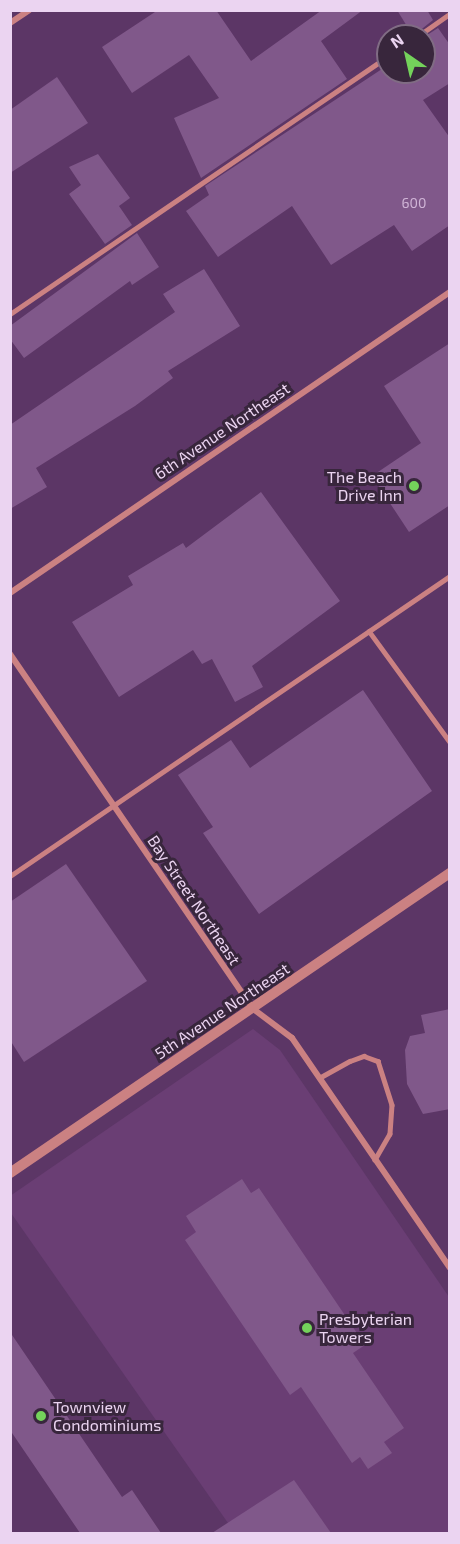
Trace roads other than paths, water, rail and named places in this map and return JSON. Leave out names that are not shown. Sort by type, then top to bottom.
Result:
[{"type":"street","points":[[10,23],[28,10]]},
{"type":"street","name":"6th Avenue Northeast","points":[[10,593],[450,292]]},
{"type":"street","name":"Bay Street Northeast","points":[[10,654],[252,1008],[292,1038],[450,1268]]},
{"type":"street","name":"5th Avenue Northeast","points":[[10,1173],[450,873]]},
{"type":"lane","points":[[435,24],[450,14]]},
{"type":"lane","points":[[10,314],[376,64]]},
{"type":"lane","points":[[10,876],[450,576]]},
{"type":"lane","points":[[369,631],[450,742]]},
{"type":"lane","points":[[319,1078],[364,1056],[378,1060],[392,1105],[390,1134],[375,1160]]},
{"type":"place","name":"The Beach Drive Inn","points":[[414,486]]},
{"type":"place","name":"Presbyterian Towers","points":[[307,1328]]},
{"type":"place","name":"Townview Condominiums","points":[[41,1416]]}]
